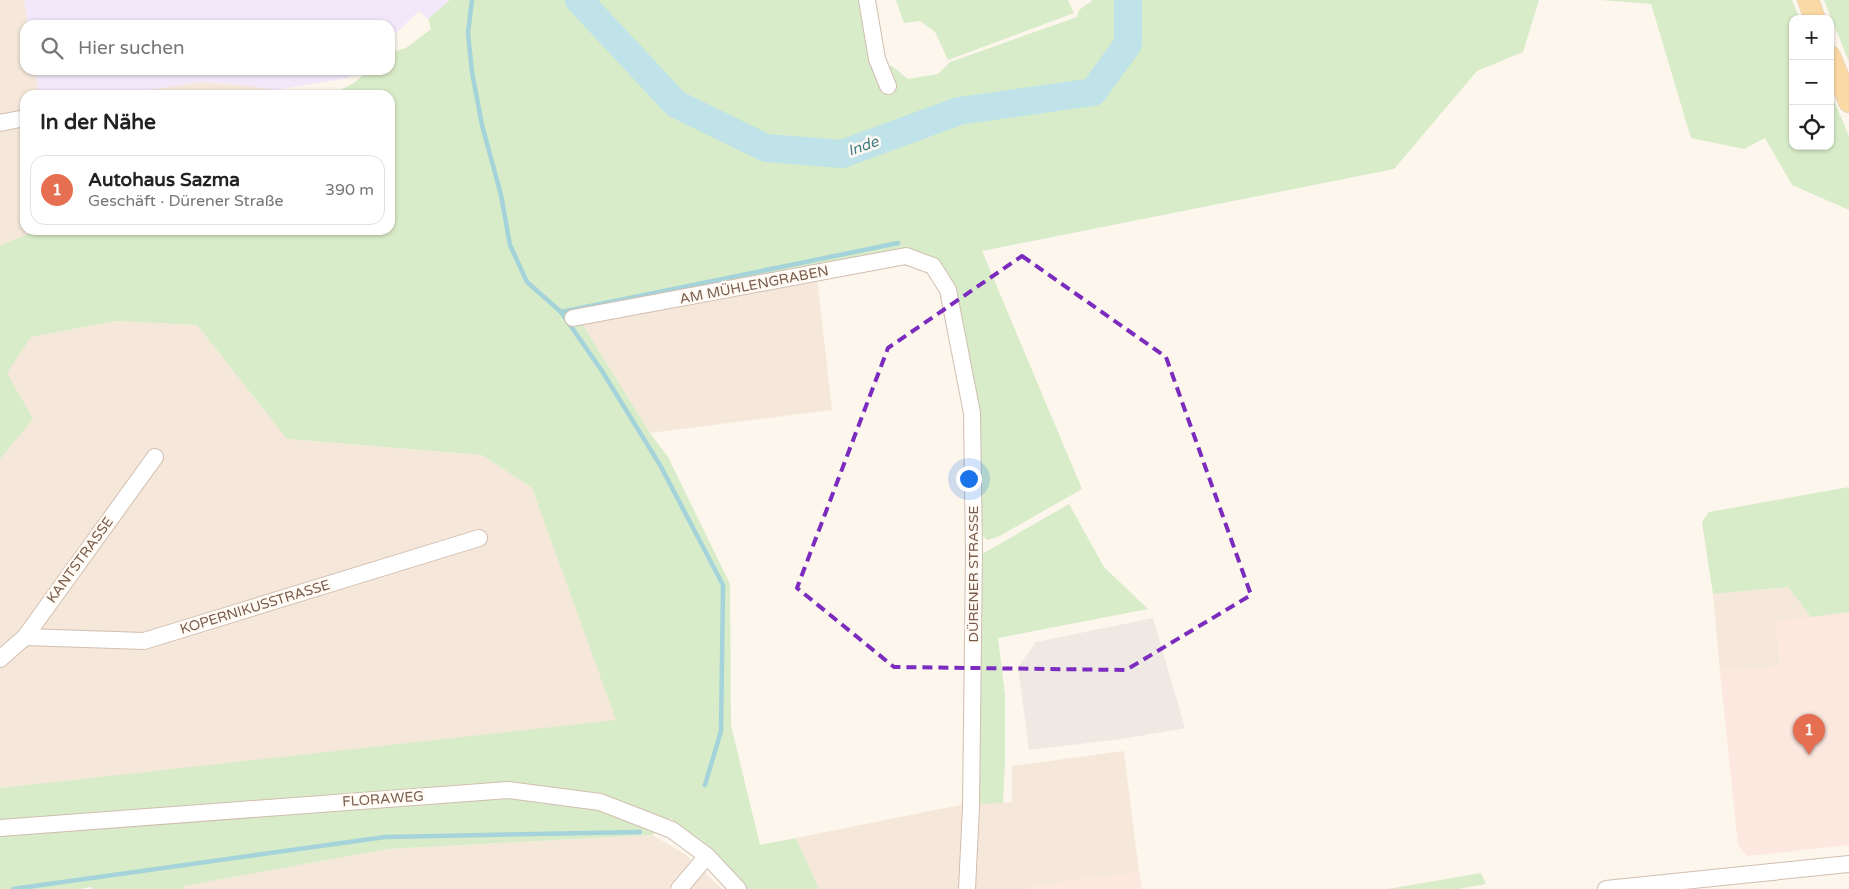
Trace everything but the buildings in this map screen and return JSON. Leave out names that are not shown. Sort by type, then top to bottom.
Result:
[{"type":"main road","points":[[1808,0],[1814,15]]},
{"type":"main road","points":[[1832,60],[1849,102]]},
{"type":"street","points":[[868,0],[877,59],[888,86]]},
{"type":"street","points":[[0,123],[20,119]]},
{"type":"street","name":"AM MÜHLENGRABEN","points":[[573,318],[906,256],[933,266]]},
{"type":"street","name":"DÜRENER STRASSE","points":[[933,266],[948,290],[972,413],[973,582],[967,889]]},
{"type":"street","name":"KANTSTRASSE","points":[[0,659],[25,637],[155,457]]},
{"type":"street","name":"KOPERNIKUSSTRASSE","points":[[25,637],[144,642],[479,538]]},
{"type":"street","name":"FLORAWEG","points":[[0,828],[508,790],[600,802],[672,830],[707,856],[738,889]]},
{"type":"street","points":[[679,889],[707,856]]},
{"type":"street","points":[[1606,889],[1849,864]]},
{"type":"highlighted area","points":[[1022,256],[1166,357],[1251,595],[1126,670],[894,667],[797,588],[888,348]]},
{"type":"shaded area","points":[[0,0],[24,0],[27,20],[20,20],[20,75],[36,75],[38,90],[20,90],[20,235],[26,235],[0,245]]},
{"type":"shaded area","points":[[24,0],[450,0],[428,19],[419,11],[395,34],[395,20],[27,20]]},
{"type":"shaded area","points":[[36,75],[351,75],[348,78],[275,90],[243,85],[201,82],[148,90],[38,90]]},
{"type":"shaded area","points":[[201,82],[243,85],[275,90],[148,90]]},
{"type":"shaded area","points":[[817,277],[832,410],[650,433],[581,322]]},
{"type":"shaded area","points":[[115,321],[197,325],[287,439],[482,455],[532,488],[617,721],[0,788],[0,343]]},
{"type":"shaded area","points":[[1788,587],[1811,617],[1776,622],[1780,666],[1720,672],[1713,594]]},
{"type":"shaded area","points":[[1849,612],[1849,845],[1747,856],[1738,845],[1720,672],[1780,666],[1776,621]]},
{"type":"shaded area","points":[[1153,618],[1185,728],[1122,739],[1029,750],[1018,667],[1036,642]]},
{"type":"shaded area","points":[[1124,751],[1139,872],[1029,887],[1029,889],[819,889],[796,838],[965,804],[1012,802],[1012,766]]},
{"type":"shaded area","points":[[652,835],[685,854],[722,889],[184,889],[184,886],[388,849]]},
{"type":"shaded area","points":[[1139,872],[1142,889],[1029,889],[1029,887]]},
{"type":"green space","points":[[450,0],[862,0],[874,68],[892,66],[908,79],[938,74],[950,62],[1077,17],[1079,10],[1093,0],[1539,0],[1523,52],[1477,71],[1394,169],[982,251],[1082,489],[998,537],[987,540],[977,530],[950,288],[906,252],[581,322],[650,433],[668,457],[730,584],[731,725],[760,845],[796,838],[819,889],[746,889],[713,853],[670,818],[652,835],[388,849],[184,886],[184,889],[92,889],[91,887],[81,889],[0,889],[0,788],[616,720],[532,488],[482,455],[287,439],[197,325],[115,321],[31,337],[7,373],[33,419],[0,459],[0,245],[26,235],[395,235],[395,90],[341,90],[363,75],[395,75],[395,51],[406,48],[431,29],[428,19]]},
{"type":"green space","points":[[896,0],[1068,0],[1074,13],[948,60],[935,32],[920,21],[904,23]]},
{"type":"green space","points":[[1600,0],[1792,0],[1798,15],[1789,15],[1789,150],[1834,150],[1834,100],[1849,136],[1849,210],[1792,185],[1765,138],[1744,149],[1691,138],[1651,4]]},
{"type":"green space","points":[[1824,0],[1849,0],[1849,62],[1834,25],[1834,15],[1830,15]]},
{"type":"green space","points":[[1849,487],[1849,612],[1811,617],[1788,587],[1713,594],[1702,522],[1709,512]]},
{"type":"green space","points":[[1069,504],[1104,567],[1148,609],[998,638],[1005,694],[1003,803],[975,804],[977,557]]},
{"type":"green space","points":[[1481,873],[1486,884],[1458,889],[1388,889]]},
{"type":"waterway","points":[[472,0],[468,33],[472,72],[482,125],[501,195],[510,245],[527,282],[561,312],[898,243]]},
{"type":"waterway","name":"Inde","points":[[579,0],[676,104],[766,148],[842,154],[959,111],[1093,92],[1128,44],[1128,0]]},
{"type":"waterway","points":[[561,312],[602,371],[660,465],[723,585],[721,731],[705,785]]},
{"type":"waterway","points":[[13,889],[385,837],[640,832]]},
{"type":"place","name":"Autohaus Sazma","points":[[1809,755]]}]
